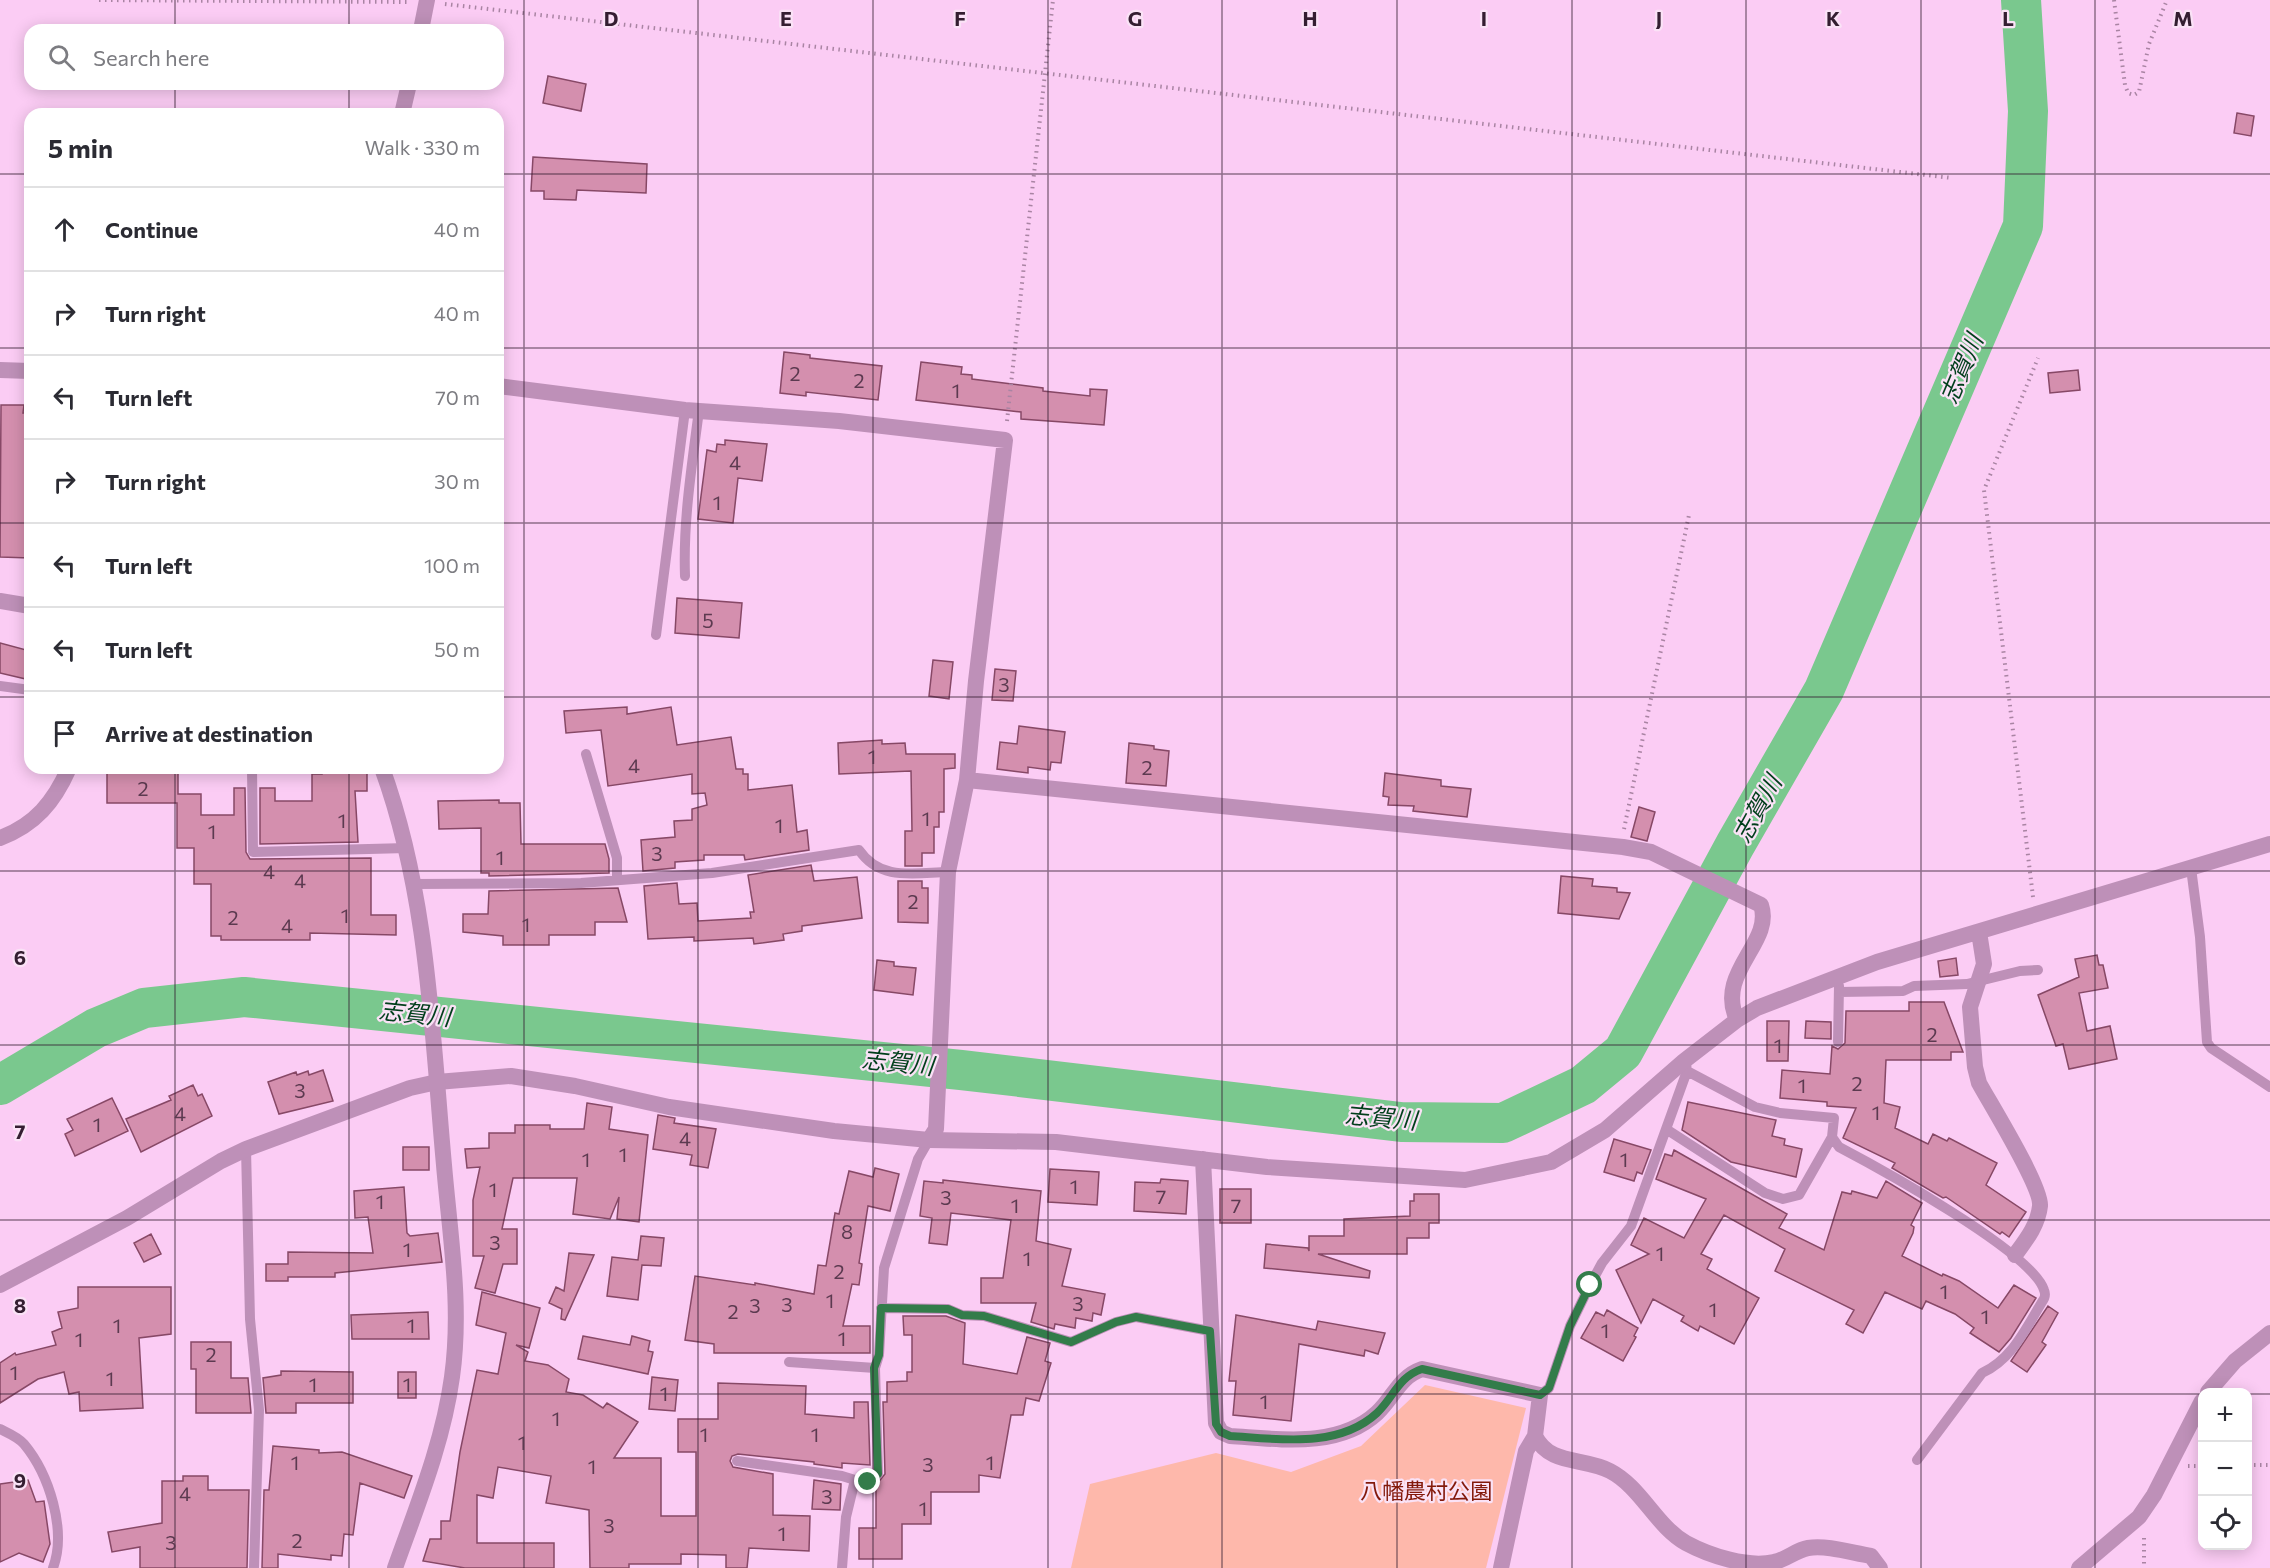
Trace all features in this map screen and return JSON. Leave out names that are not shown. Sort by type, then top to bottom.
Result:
[{"type":"street","points":[[422,24],[427,1]]},
{"type":"street","points":[[404,108],[408,90]]},
{"type":"street","points":[[0,370],[24,371]]},
{"type":"street","points":[[504,387],[692,410],[839,421],[1005,440],[976,681],[968,780],[948,872],[932,1135]]},
{"type":"street","points":[[0,601],[24,605]]},
{"type":"street","points":[[0,838],[29,824],[43,813],[66,774]]},
{"type":"street","points":[[383,774],[407,848],[414,884],[435,1061],[456,1291],[454,1353],[441,1435],[395,1568]]},
{"type":"street","points":[[968,780],[1623,847],[1651,852],[1756,900],[1761,905],[1763,919],[1731,991],[1731,1008],[1737,1020]]},
{"type":"street","points":[[0,1285],[127,1218],[221,1161],[246,1149],[410,1088],[437,1082],[511,1076],[535,1078],[719,1115],[932,1135],[1056,1142],[1266,1167],[1465,1180],[1487,1176],[1551,1162],[1605,1130],[1685,1066],[1737,1020],[1758,1008],[1837,986],[1877,962],[2270,844]]},
{"type":"street","points":[[1979,932],[1984,952],[1980,981],[1970,1007],[1975,1067],[1979,1083],[2028,1174],[2040,1203],[2032,1231],[2015,1255]]},
{"type":"street","points":[[1203,1159],[1216,1424],[1221,1432],[1230,1436],[1294,1440],[1342,1433],[1377,1413],[1401,1381],[1422,1369],[1540,1395],[1535,1436],[1526,1451],[1501,1568]]},
{"type":"street","points":[[2211,1388],[2235,1361],[2270,1333]]},
{"type":"street","points":[[2079,1568],[2139,1517],[2154,1495],[2198,1409]]},
{"type":"street","points":[[1535,1436],[1542,1449],[1556,1456],[1601,1466],[1613,1472],[1670,1530],[1684,1542],[1702,1550],[1761,1563],[1776,1562],[1807,1548],[1824,1548],[1871,1556],[1880,1568]]},
{"type":"lane","points":[[685,576],[684,551],[692,410]]},
{"type":"lane","points":[[656,635],[692,410]]},
{"type":"lane","points":[[0,686],[24,689]]},
{"type":"lane","points":[[586,754],[617,858],[616,880]]},
{"type":"lane","points":[[252,774],[253,852],[407,848]]},
{"type":"lane","points":[[414,884],[581,883],[712,873],[859,850],[868,863],[878,870],[948,872]]},
{"type":"lane","points":[[2191,868],[2200,937],[2207,1042],[2211,1048],[2270,1087]]},
{"type":"lane","points":[[1838,1042],[1837,986],[1903,991],[1922,985],[1980,981],[2020,971],[2038,970]]},
{"type":"lane","points":[[1540,1395],[1549,1388],[1570,1326],[1590,1285],[1602,1263],[1631,1226],[1666,1129],[1685,1066],[1755,1107],[1780,1113],[1834,1118],[1833,1137],[1799,1195],[1783,1199],[1765,1193],[1666,1129]]},
{"type":"lane","points":[[736,1461],[842,1476],[868,1482],[878,1474],[874,1368],[879,1355],[884,1268],[918,1160],[932,1135]]},
{"type":"lane","points":[[1833,1137],[1839,1147],[1905,1182],[2015,1255],[2044,1287],[2046,1295],[2013,1349],[1997,1366],[1982,1373],[1917,1461]]},
{"type":"lane","points":[[246,1149],[250,1319],[259,1410],[254,1568]]},
{"type":"lane","points":[[881,1308],[948,1309],[962,1315],[984,1316],[1071,1342],[1116,1322],[1136,1317],[1210,1331]]},
{"type":"lane","points":[[789,1362],[874,1368]]},
{"type":"lane","points":[[0,1429],[23,1443],[54,1499],[56,1543],[54,1568]]},
{"type":"lane","points":[[842,1568],[846,1518],[855,1480]]},
{"type":"path","points":[[99,0],[427,1],[1952,178]]},
{"type":"path","points":[[1005,440],[1053,0]]},
{"type":"path","points":[[2114,0],[2125,85],[2128,93],[2134,95],[2139,92],[2149,44],[2167,0]]},
{"type":"path","points":[[2033,916],[2033,892],[1984,490],[2038,358]]},
{"type":"path","points":[[1623,847],[1625,818],[1689,515]]},
{"type":"path","points":[[2252,1465],[2270,1465]]},
{"type":"path","points":[[2139,1517],[2144,1532],[2144,1568]]},
{"type":"green space","name":"八幡農村公園","points":[[1425,1385],[1526,1408],[1486,1568],[1071,1568],[1090,1484],[1216,1453],[1291,1472],[1361,1446]]},
{"type":"building","points":[[548,76],[586,84],[581,111],[543,103]]},
{"type":"building","points":[[2237,113],[2254,116],[2251,136],[2234,133]]},
{"type":"building","points":[[533,157],[647,164],[646,193],[577,190],[576,200],[544,199],[544,191],[531,191]]},
{"type":"building","points":[[784,352],[810,355],[810,358],[882,366],[878,400],[806,392],[806,396],[780,393]]},
{"type":"building","points":[[921,362],[962,367],[961,374],[972,375],[972,379],[1043,388],[1043,391],[1090,396],[1090,389],[1107,390],[1104,425],[1021,419],[1021,412],[916,400]]},
{"type":"building","points":[[2078,370],[2080,390],[2050,393],[2048,373]]},
{"type":"building","points":[[1,405],[24,405],[24,558],[0,557]]},
{"type":"building","points":[[725,440],[767,444],[762,481],[738,478],[733,523],[698,519],[707,450],[716,452],[717,444],[725,445]]},
{"type":"building","points":[[677,598],[742,603],[739,638],[675,633]]},
{"type":"building","points":[[0,643],[24,649],[24,679],[0,673]]},
{"type":"building","points":[[933,660],[953,662],[949,699],[929,696]]},
{"type":"building","points":[[995,669],[1016,671],[1013,701],[992,700]]},
{"type":"building","points":[[627,707],[627,714],[671,707],[677,745],[731,737],[736,769],[743,769],[743,774],[748,774],[748,790],[792,785],[797,832],[807,830],[809,850],[745,860],[744,855],[704,855],[704,860],[675,862],[675,868],[643,871],[641,840],[675,837],[674,821],[692,820],[692,809],[707,805],[705,793],[692,794],[692,774],[608,786],[601,730],[566,733],[564,711]]},
{"type":"building","points":[[1019,726],[1065,732],[1061,763],[1051,762],[1050,770],[1028,767],[1028,773],[997,769],[1000,742],[1017,744]]},
{"type":"building","points":[[882,740],[882,744],[905,743],[906,754],[955,754],[955,768],[944,769],[944,812],[939,812],[939,827],[934,827],[934,853],[922,853],[922,866],[905,866],[905,831],[912,831],[911,771],[839,774],[838,743]]},
{"type":"building","points":[[1129,743],[1154,746],[1154,749],[1169,751],[1166,786],[1126,783]]},
{"type":"building","points":[[1385,773],[1441,780],[1441,786],[1471,789],[1467,817],[1413,811],[1414,806],[1388,805],[1389,797],[1383,796]]},
{"type":"building","points":[[107,774],[178,774],[178,794],[201,794],[201,815],[234,815],[234,788],[245,788],[246,852],[250,859],[371,858],[371,915],[396,915],[396,935],[310,933],[310,940],[221,940],[221,936],[211,936],[211,884],[194,884],[194,848],[177,848],[177,803],[107,803]]},
{"type":"building","points":[[312,774],[367,774],[367,791],[355,791],[358,842],[260,844],[260,788],[275,788],[275,801],[312,801]]},
{"type":"building","points":[[499,800],[499,803],[520,803],[521,844],[605,844],[609,859],[609,873],[489,876],[489,873],[481,873],[481,828],[439,829],[438,801]]},
{"type":"building","points":[[1639,807],[1655,812],[1647,841],[1631,837]]},
{"type":"building","points":[[811,865],[814,881],[857,877],[862,918],[802,926],[802,931],[783,934],[784,940],[754,944],[753,938],[694,941],[694,937],[648,939],[644,886],[677,883],[679,904],[697,903],[698,921],[751,918],[750,912],[754,912],[748,875]]},
{"type":"building","points":[[1561,876],[1593,879],[1592,886],[1617,888],[1617,892],[1630,893],[1619,919],[1558,913]]},
{"type":"building","points":[[898,881],[922,881],[922,888],[928,888],[928,923],[898,922]]},
{"type":"building","points":[[618,888],[627,922],[595,922],[595,935],[549,935],[549,945],[503,945],[503,936],[463,932],[463,914],[488,914],[489,891]]},
{"type":"building","points":[[2097,955],[2099,965],[2103,965],[2108,988],[2079,993],[2087,1031],[2110,1026],[2117,1059],[2069,1069],[2063,1044],[2056,1046],[2038,995],[2079,977],[2075,959]]},
{"type":"building","points":[[1956,958],[1958,975],[1940,977],[1938,961]]},
{"type":"building","points":[[877,960],[894,962],[894,966],[916,968],[913,995],[874,990]]},
{"type":"building","points":[[1909,1002],[1944,1002],[1963,1052],[1951,1052],[1951,1060],[1886,1060],[1884,1103],[1900,1107],[1895,1128],[1928,1144],[1933,1134],[1947,1141],[1949,1138],[1997,1163],[1986,1185],[2026,1212],[2009,1237],[2002,1232],[2000,1234],[1946,1197],[1943,1198],[1892,1168],[1895,1163],[1843,1138],[1856,1108],[1827,1106],[1827,1102],[1780,1098],[1782,1070],[1830,1074],[1832,1046],[1838,1049],[1845,1043],[1846,1011],[1909,1011]]},
{"type":"building","points":[[1767,1021],[1789,1021],[1788,1061],[1767,1061]]},
{"type":"building","points":[[1806,1021],[1831,1022],[1831,1039],[1805,1038]]},
{"type":"building","points":[[323,1070],[333,1101],[279,1114],[268,1082],[296,1072],[297,1075],[308,1071],[309,1075]]},
{"type":"building","points":[[193,1085],[198,1096],[202,1094],[212,1116],[141,1152],[126,1119],[171,1100],[169,1096]]},
{"type":"building","points":[[112,1098],[128,1131],[75,1156],[65,1134],[73,1130],[67,1119]]},
{"type":"building","points":[[1688,1102],[1776,1120],[1772,1136],[1785,1139],[1784,1145],[1802,1149],[1796,1177],[1731,1162],[1682,1130]]},
{"type":"building","points":[[587,1103],[612,1107],[609,1129],[648,1135],[639,1222],[617,1219],[619,1197],[610,1219],[573,1214],[577,1178],[513,1178],[502,1229],[517,1229],[517,1264],[503,1264],[495,1293],[475,1288],[484,1256],[473,1256],[473,1200],[480,1167],[467,1168],[465,1149],[489,1148],[489,1133],[515,1133],[515,1125],[550,1125],[550,1129],[584,1129]]},
{"type":"building","points":[[658,1115],[675,1118],[674,1123],[716,1129],[708,1168],[690,1165],[692,1155],[653,1149]]},
{"type":"building","points":[[1614,1139],[1651,1150],[1642,1174],[1637,1172],[1634,1181],[1604,1172]]},
{"type":"building","points":[[403,1147],[429,1147],[429,1170],[403,1170]]},
{"type":"building","points":[[1674,1150],[1787,1214],[1779,1228],[1824,1250],[1842,1192],[1851,1194],[1852,1191],[1877,1198],[1886,1181],[1922,1203],[1911,1225],[1914,1227],[1913,1233],[1902,1256],[1942,1276],[1943,1274],[1959,1281],[1998,1308],[2014,1285],[2036,1298],[2011,1338],[1999,1352],[1970,1333],[1974,1328],[1955,1314],[1926,1301],[1922,1309],[1885,1292],[1863,1333],[1846,1324],[1854,1310],[1775,1271],[1785,1249],[1724,1215],[1701,1254],[1712,1259],[1707,1269],[1759,1298],[1734,1344],[1700,1326],[1698,1331],[1681,1321],[1684,1316],[1653,1299],[1641,1323],[1616,1270],[1649,1254],[1631,1245],[1644,1218],[1684,1238],[1706,1199],[1656,1179],[1665,1154],[1672,1156]]},
{"type":"building","points":[[875,1168],[899,1174],[890,1211],[868,1206],[859,1263],[862,1264],[859,1285],[852,1284],[843,1326],[870,1326],[870,1353],[714,1353],[714,1344],[685,1340],[695,1276],[755,1285],[755,1283],[814,1294],[818,1265],[826,1266],[835,1213],[839,1214],[849,1171],[873,1177]]},
{"type":"building","points":[[1050,1169],[1099,1172],[1097,1205],[1048,1202]]},
{"type":"building","points":[[1161,1179],[1188,1181],[1186,1214],[1134,1211],[1135,1182],[1160,1183]]},
{"type":"building","points":[[943,1180],[1041,1191],[1036,1241],[1071,1249],[1062,1286],[1105,1294],[1101,1315],[1093,1313],[1092,1321],[1076,1318],[1075,1328],[1055,1324],[1054,1329],[1031,1322],[1036,1303],[981,1303],[981,1278],[1003,1278],[1011,1220],[951,1213],[947,1245],[929,1243],[932,1218],[920,1216],[924,1181],[943,1183]]},
{"type":"building","points":[[404,1187],[407,1233],[410,1236],[438,1233],[442,1262],[335,1273],[335,1277],[288,1277],[288,1281],[266,1281],[266,1264],[288,1264],[288,1252],[373,1253],[368,1217],[355,1218],[354,1191]]},
{"type":"building","points":[[1220,1189],[1251,1189],[1251,1223],[1220,1223]]},
{"type":"building","points":[[1414,1194],[1439,1194],[1439,1223],[1429,1223],[1429,1238],[1407,1238],[1407,1254],[1318,1254],[1370,1271],[1369,1278],[1264,1268],[1266,1244],[1308,1248],[1309,1251],[1309,1236],[1344,1236],[1344,1219],[1410,1216],[1410,1201],[1414,1201]]},
{"type":"building","points":[[151,1234],[161,1254],[144,1262],[134,1243]]},
{"type":"building","points":[[641,1236],[664,1238],[661,1266],[642,1265],[638,1300],[607,1296],[612,1257],[638,1260]]},
{"type":"building","points":[[569,1253],[594,1255],[565,1320],[561,1319],[562,1309],[549,1303],[556,1287],[564,1291]]},
{"type":"building","points":[[78,1287],[171,1287],[171,1334],[139,1338],[143,1408],[80,1411],[79,1392],[69,1394],[64,1372],[38,1379],[0,1403],[0,1363],[15,1353],[16,1355],[56,1345],[52,1332],[62,1328],[58,1312],[78,1308]]},
{"type":"building","points":[[482,1292],[540,1308],[529,1348],[516,1345],[528,1352],[525,1361],[548,1365],[569,1379],[566,1392],[583,1395],[603,1408],[607,1403],[638,1422],[614,1458],[661,1458],[661,1516],[696,1516],[696,1452],[678,1452],[678,1419],[718,1419],[718,1383],[806,1386],[805,1414],[854,1418],[854,1402],[868,1402],[870,1465],[842,1463],[842,1468],[814,1464],[814,1462],[738,1454],[732,1456],[730,1461],[733,1467],[773,1474],[773,1515],[810,1516],[809,1551],[749,1548],[747,1568],[726,1568],[726,1555],[681,1554],[681,1564],[629,1564],[629,1568],[590,1568],[589,1510],[546,1503],[551,1476],[498,1467],[493,1498],[477,1495],[477,1543],[554,1543],[554,1568],[465,1568],[423,1561],[430,1539],[441,1539],[441,1521],[450,1521],[460,1452],[477,1370],[498,1374],[506,1333],[476,1325]]},
{"type":"building","points":[[2048,1306],[2058,1313],[2042,1342],[2046,1345],[2027,1372],[2011,1361]]},
{"type":"building","points":[[1607,1310],[1638,1328],[1634,1336],[1636,1337],[1623,1361],[1581,1338],[1596,1312],[1604,1316]]},
{"type":"building","points":[[428,1312],[429,1339],[352,1339],[351,1315]]},
{"type":"building","points":[[1236,1315],[1316,1330],[1318,1321],[1385,1333],[1378,1354],[1365,1350],[1364,1356],[1299,1344],[1291,1421],[1233,1415],[1236,1381],[1229,1381]]},
{"type":"building","points":[[903,1316],[946,1316],[965,1323],[963,1364],[1017,1374],[1027,1337],[1050,1343],[1045,1361],[1051,1363],[1039,1401],[1026,1398],[1023,1415],[1011,1415],[1000,1478],[979,1475],[979,1492],[931,1492],[931,1524],[902,1524],[902,1559],[859,1559],[859,1528],[876,1528],[876,1485],[885,1474],[883,1402],[887,1402],[887,1382],[907,1381],[907,1372],[912,1372],[912,1335],[904,1335]]},
{"type":"building","points":[[583,1336],[630,1345],[632,1336],[650,1341],[648,1351],[653,1352],[648,1374],[578,1359]]},
{"type":"building","points":[[191,1342],[231,1342],[231,1378],[248,1378],[251,1413],[196,1413],[196,1369],[191,1369]]},
{"type":"building","points":[[281,1371],[353,1372],[353,1403],[296,1403],[296,1413],[266,1413],[263,1378],[281,1375]]},
{"type":"building","points":[[398,1372],[416,1372],[416,1398],[398,1398]]},
{"type":"building","points":[[652,1377],[678,1380],[675,1411],[649,1409]]},
{"type":"building","points":[[273,1446],[319,1450],[319,1453],[342,1452],[412,1476],[404,1498],[360,1483],[353,1535],[344,1534],[342,1556],[331,1555],[331,1560],[278,1554],[278,1568],[262,1568],[264,1490],[269,1490]]},
{"type":"building","points":[[183,1476],[208,1476],[208,1490],[249,1490],[247,1568],[140,1568],[140,1547],[112,1552],[108,1532],[162,1523],[162,1481],[183,1481]]},
{"type":"building","points":[[28,1480],[36,1502],[44,1501],[50,1544],[43,1562],[19,1553],[0,1562],[0,1484]]},
{"type":"building","points":[[814,1480],[841,1484],[840,1510],[812,1509]]},
{"type":"waterway","name":"志賀川","points":[[0,1085],[96,1028],[144,1008],[244,997],[961,1070],[1401,1122],[1503,1123],[1583,1085],[1623,1052],[1735,845],[1824,690],[2023,226],[2028,111],[2021,0]]},
{"type":"route","points":[[868,1482],[874,1480],[879,1466],[874,1368],[879,1355],[881,1308],[948,1309],[962,1315],[984,1316],[1054,1335],[1061,1340],[1071,1342],[1116,1322],[1136,1317],[1210,1331],[1216,1424],[1221,1432],[1230,1436],[1294,1440],[1342,1433],[1361,1424],[1377,1413],[1401,1381],[1413,1372],[1422,1369],[1540,1395],[1549,1388],[1570,1326],[1590,1285]]}]
